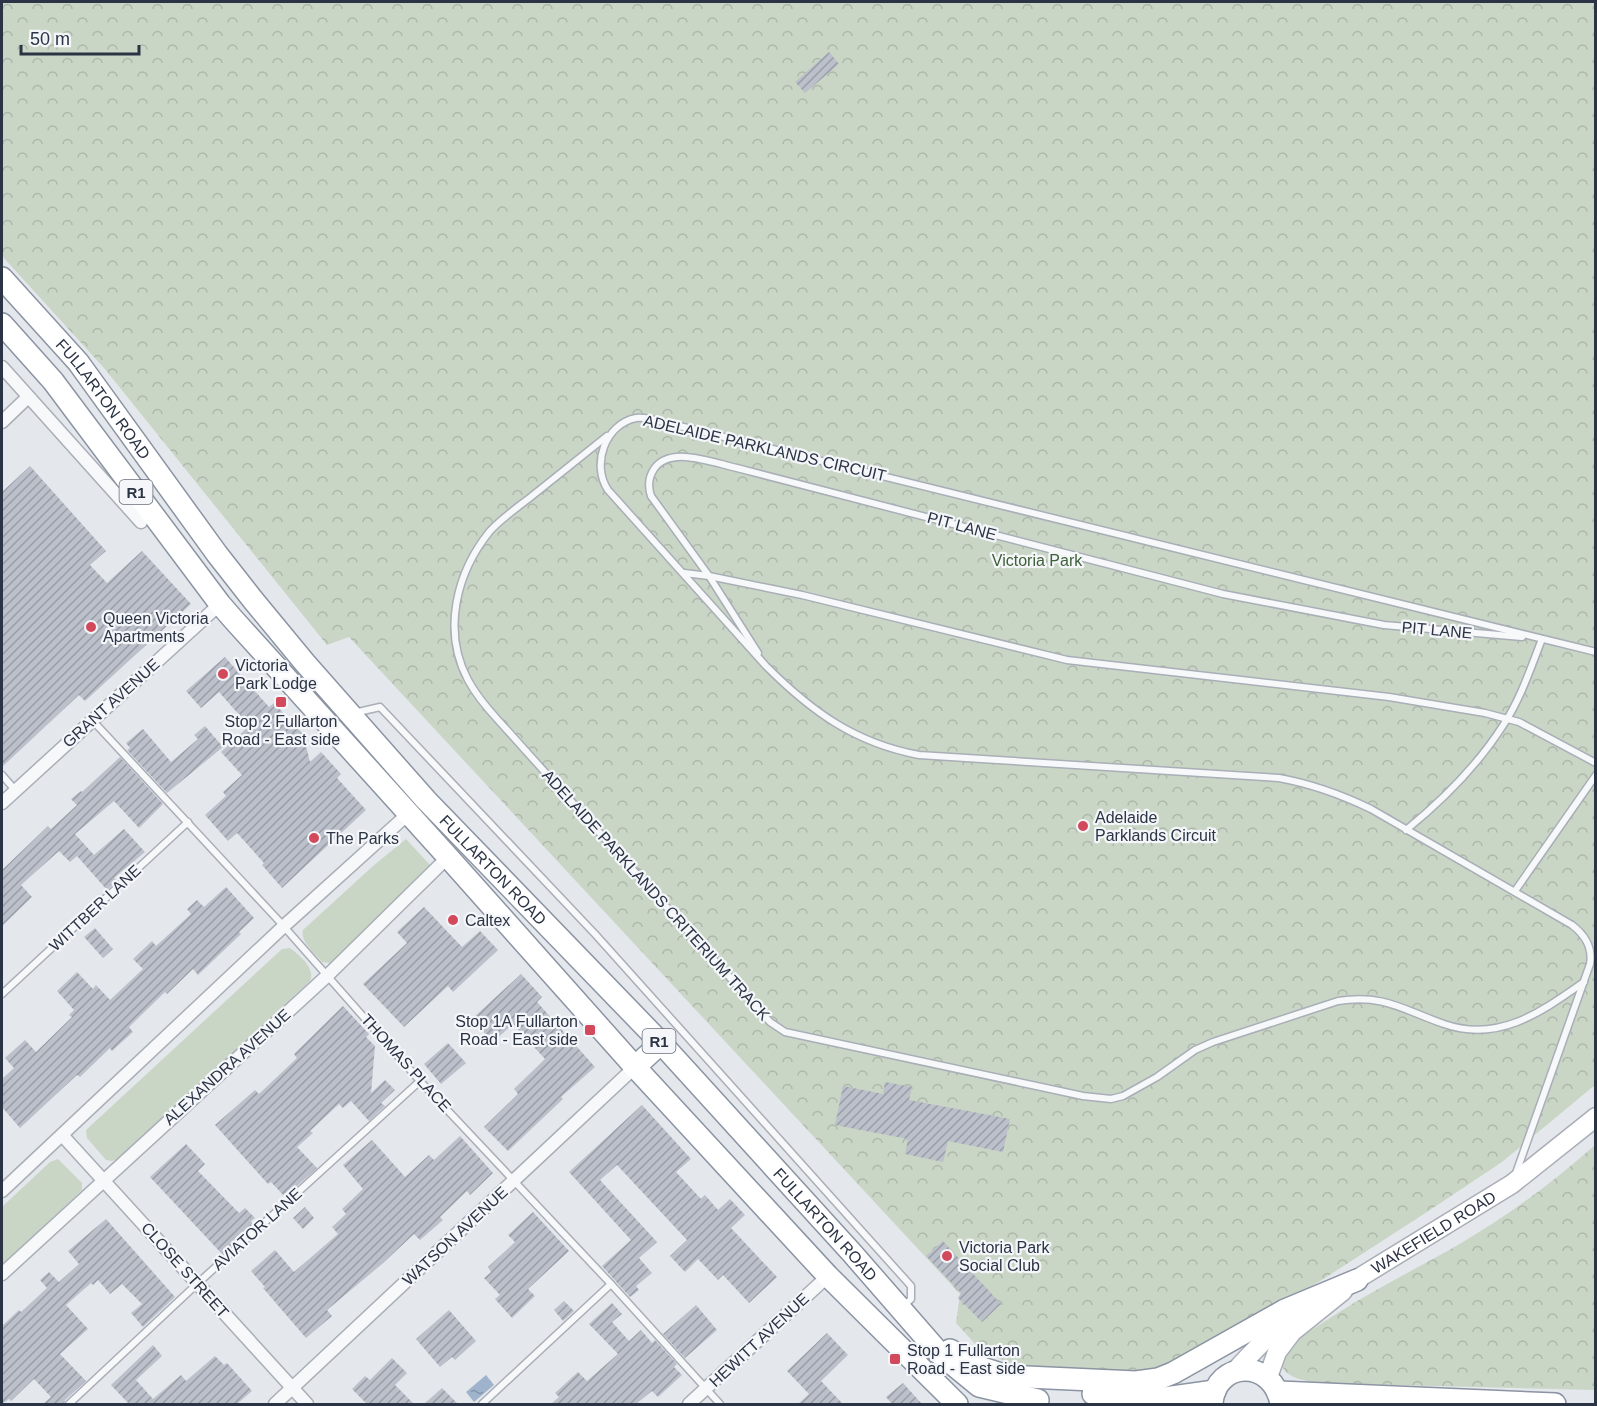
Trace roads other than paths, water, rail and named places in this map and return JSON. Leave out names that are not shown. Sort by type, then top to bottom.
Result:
[{"type":"highway","name":"FULLARTON ROAD","points":[[6,291],[78,362],[239,584],[305,663],[460,835],[661,1043],[852,1253],[940,1354],[979,1386],[1036,1402]]},
{"type":"highway","name":"FULLARTON ROAD","points":[[2,324],[53,381],[220,604],[635,1067],[828,1276],[957,1404]]},
{"type":"highway","points":[[220,604],[239,584]]},
{"type":"highway","points":[[448,857],[460,835]]},
{"type":"highway","points":[[635,1067],[661,1043]]},
{"type":"highway","points":[[828,1276],[852,1253]]},
{"type":"highway","points":[[902,1310],[952,1351],[976,1366],[1007,1376],[1136,1382],[1158,1379],[1173,1373],[1285,1310],[1357,1280]]},
{"type":"highway","points":[[1234,1372],[1257,1371],[1276,1391],[1556,1404]]},
{"type":"highway","name":"R1","points":[[1036,1402],[1057,1392],[1087,1399],[1214,1398],[1222,1380],[1234,1372]]},
{"type":"main road","name":"WAKEFIELD ROAD","points":[[1234,1372],[1298,1312],[1357,1280],[1512,1184],[1596,1117]]},
{"type":"main road","name":"WAKEFIELD ROAD","points":[[1276,1391],[1277,1352],[1292,1332],[1357,1280]]},
{"type":"street","points":[[2,367],[141,522]]},
{"type":"street","points":[[2,422],[28,397]]},
{"type":"street","name":"GRANT AVENUE","points":[[2,803],[220,604]]},
{"type":"street","points":[[2,1191],[408,814]]},
{"type":"street","name":"ALEXANDRA AVENUE","points":[[2,1274],[328,975],[448,857]]},
{"type":"street","name":"WATSON AVENUE","points":[[275,1404],[635,1067]]},
{"type":"street","name":"CLOSE STREET","points":[[63,1134],[307,1404]]},
{"type":"street","name":"HEWITT AVENUE","points":[[689,1404],[828,1276]]},
{"type":"lane","name":"ADELAIDE PARKLANDS CIRCUIT","points":[[613,431],[636,418],[655,420],[1596,652]]},
{"type":"lane","points":[[613,431],[606,441],[601,456],[600,472],[603,482],[617,501],[766,666],[793,693],[831,722],[891,750],[920,756],[1279,778],[1308,783],[1340,794],[1406,830],[1515,891],[1572,925],[1584,935],[1591,957],[1531,1136],[1512,1184]]},
{"type":"lane","name":"ADELAIDE PARKLANDS CRITERIUM TRACK","points":[[613,431],[491,530],[464,574],[457,596],[454,617],[459,656],[467,679],[478,697],[770,1022],[779,1029],[1083,1096],[1112,1099],[1137,1089],[1195,1050],[1213,1042],[1338,1001],[1352,999],[1382,1001],[1402,1006],[1445,1024],[1466,1029],[1485,1030],[1509,1025],[1536,1014],[1584,981]]},
{"type":"lane","name":"PIT LANE","points":[[766,666],[709,576],[651,496],[649,483],[652,472],[659,463],[668,458],[681,456],[738,468],[1223,594],[1384,625],[1542,639]]},
{"type":"lane","points":[[684,573],[802,595],[1067,660],[1389,697],[1485,713],[1518,722],[1596,763]]},
{"type":"lane","points":[[1406,830],[1427,813],[1476,763],[1507,719],[1542,639]]},
{"type":"lane","points":[[350,714],[380,707],[595,934],[910,1286],[911,1299],[902,1310]]},
{"type":"lane","name":"THOMAS PLACE","points":[[93,720],[328,975],[420,1081],[720,1404]]},
{"type":"lane","points":[[2,775],[15,790]]},
{"type":"lane","points":[[1515,891],[1596,775]]},
{"type":"lane","name":"WITTBER LANE","points":[[2,994],[188,822]]},
{"type":"lane","points":[[1588,944],[1596,939]]},
{"type":"lane","name":"AVIATOR LANE","points":[[69,1404],[420,1081]]},
{"type":"lane","points":[[482,1404],[611,1284]]},
{"type":"water","points":[[486,1375],[494,1385],[474,1402],[466,1392]]},
{"type":"place","name":"Queen Victoria Apartments","points":[[91,627]]},
{"type":"place","name":"Victoria Park Lodge","points":[[223,674]]},
{"type":"place","name":"Stop 2 Fullarton Road - East side","points":[[281,702]]},
{"type":"place","name":"Adelaide Parklands Circuit","points":[[1083,826]]},
{"type":"place","name":"The Parks","points":[[314,838]]},
{"type":"place","name":"Caltex","points":[[453,920]]},
{"type":"place","name":"Stop 1A Fullarton Road - East side","points":[[590,1030]]},
{"type":"place","name":"Victoria Park Social Club","points":[[947,1256]]},
{"type":"place","name":"Stop 1 Fullarton Road - East side","points":[[895,1359]]},
{"type":"park label","name":"Victoria Park","points":[[1037,560]]}]
